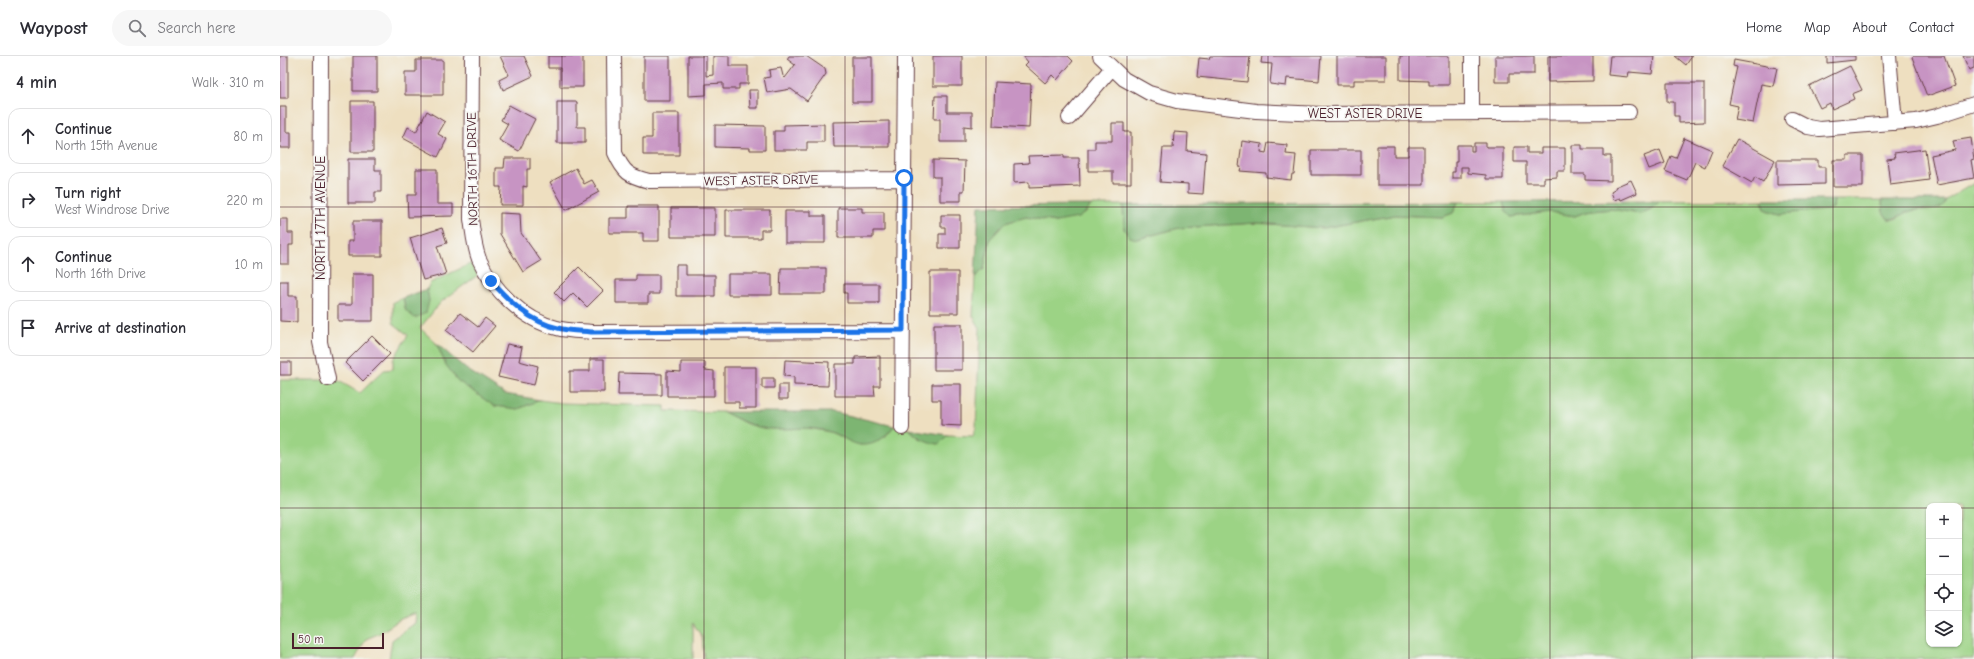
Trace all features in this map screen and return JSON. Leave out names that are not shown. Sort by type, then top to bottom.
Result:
[{"type":"street","name":"NORTH 17TH AVENUE","points":[[321,56],[320,342],[328,379]]},
{"type":"street","name":"NORTH 16TH DRIVE","points":[[472,56],[471,219],[479,258],[491,281],[505,297],[526,314],[557,328],[591,332],[903,330]]},
{"type":"street","name":"WEST ASTER DRIVE","points":[[614,56],[615,154],[621,167],[631,176],[649,181],[904,178]]},
{"type":"street","points":[[902,428],[905,56]]},
{"type":"street","name":"WEST ASTER DRIVE","points":[[1100,56],[1111,69],[1124,79],[1149,93],[1177,101],[1217,106],[1291,113],[1629,112]]},
{"type":"street","points":[[1472,56],[1472,113]]},
{"type":"street","points":[[1889,56],[1896,123]]},
{"type":"street","points":[[1069,118],[1111,69]]},
{"type":"street","points":[[1792,119],[1808,127],[1819,129],[1896,123],[1937,116],[1974,104]]},
{"type":"green space","points":[[1974,183],[1974,659],[704,659],[702,637],[693,623],[693,659],[389,659],[392,640],[415,623],[416,613],[401,619],[378,634],[366,639],[355,659],[280,659],[280,380],[337,380],[360,393],[384,370],[393,369],[393,360],[408,335],[393,323],[393,302],[403,298],[406,311],[429,301],[427,289],[430,283],[472,263],[478,275],[441,302],[420,328],[436,343],[446,365],[518,409],[540,400],[562,403],[665,406],[665,411],[724,412],[747,424],[772,429],[803,427],[830,432],[860,445],[885,437],[894,426],[909,429],[919,438],[939,444],[948,435],[973,436],[976,428],[980,328],[973,316],[975,277],[984,269],[990,239],[1005,223],[1026,217],[1056,222],[1086,213],[1091,205],[1123,205],[1124,229],[1137,239],[1179,228],[1256,223],[1323,228],[1395,215],[1442,217],[1453,213],[1458,202],[1503,202],[1506,212],[1511,217],[1550,212],[1575,216],[1585,212],[1611,209],[1640,214],[1651,209],[1660,201],[1762,200],[1766,210],[1780,214],[1833,208],[1834,200],[1882,200],[1883,212],[1888,219],[1895,219],[1909,211],[1929,208],[1937,209],[1942,206],[1946,200]]},
{"type":"green space","points":[[1762,200],[1834,200],[1833,208],[1828,210],[1780,214],[1766,210]]},
{"type":"green space","points":[[1882,200],[1946,200],[1943,206],[1934,210],[1912,211],[1896,218],[1888,219],[1883,212]]},
{"type":"green space","points":[[1660,201],[1651,209],[1640,214],[1611,209],[1585,212],[1575,216],[1550,212],[1511,217],[1506,212],[1503,202]]},
{"type":"green space","points":[[1458,202],[1453,213],[1442,217],[1395,215],[1323,228],[1256,223],[1179,228],[1137,239],[1130,237],[1124,229],[1123,205]]},
{"type":"green space","points":[[1091,205],[1086,212],[1078,218],[1056,222],[1026,217],[1005,223],[990,239],[984,269],[975,277],[979,206]]},
{"type":"green space","points":[[427,289],[429,301],[426,313],[415,318],[406,311],[403,298]]},
{"type":"green space","points":[[436,343],[466,369],[505,394],[540,400],[518,409],[494,406],[458,381],[446,365]]},
{"type":"green space","points":[[724,412],[834,412],[894,426],[880,440],[871,444],[861,445],[853,443],[834,433],[822,430],[808,428],[766,429],[748,424]]},
{"type":"green space","points":[[909,429],[948,435],[939,444],[923,439]]},
{"type":"building","points":[[280,56],[288,56],[288,98],[280,98]]},
{"type":"building","points":[[353,56],[377,56],[377,91],[353,91]]},
{"type":"building","points":[[500,56],[524,56],[533,76],[503,90],[499,80],[509,75]]},
{"type":"building","points":[[548,56],[583,56],[583,87],[560,87],[560,68],[548,68]]},
{"type":"building","points":[[644,56],[670,56],[670,101],[644,101]]},
{"type":"building","points":[[688,56],[706,56],[706,76],[713,75],[713,56],[729,56],[729,66],[748,66],[748,84],[739,84],[739,89],[723,89],[723,83],[706,84],[706,95],[688,96]]},
{"type":"building","points":[[789,56],[806,56],[825,69],[826,74],[807,101],[791,89],[767,93],[764,78],[770,77],[769,70],[781,68],[785,78],[795,65],[787,59]]},
{"type":"building","points":[[933,56],[962,56],[962,86],[933,86]]},
{"type":"building","points":[[1023,56],[1068,56],[1073,61],[1057,80],[1052,75],[1045,83],[1025,65],[1028,62]]},
{"type":"building","points":[[1210,56],[1250,56],[1247,82],[1197,77],[1199,58],[1209,59]]},
{"type":"building","points":[[1262,56],[1321,56],[1319,81],[1287,78],[1286,86],[1270,84],[1272,64],[1261,63]]},
{"type":"building","points":[[1337,56],[1386,56],[1386,80],[1354,80],[1354,85],[1337,85]]},
{"type":"building","points":[[1400,56],[1449,56],[1449,85],[1429,85],[1429,81],[1400,80]]},
{"type":"building","points":[[1495,56],[1534,56],[1534,74],[1509,74],[1509,82],[1495,82]]},
{"type":"building","points":[[1548,56],[1593,56],[1593,81],[1548,82]]},
{"type":"building","points":[[1610,56],[1654,56],[1652,74],[1629,72],[1628,77],[1608,75]]},
{"type":"building","points":[[1675,56],[1692,56],[1686,65]]},
{"type":"building","points":[[1827,56],[1855,56],[1855,60],[1827,63]]},
{"type":"building","points":[[1944,56],[1955,86],[1927,96],[1912,57]]},
{"type":"building","points":[[1963,56],[1974,56],[1974,68],[1969,70]]},
{"type":"building","points":[[852,57],[872,57],[872,102],[852,102]]},
{"type":"building","points":[[416,60],[443,60],[443,95],[405,95],[405,72],[416,72]]},
{"type":"building","points":[[1734,60],[1777,68],[1773,86],[1761,84],[1753,123],[1735,120],[1738,106],[1729,104],[1737,67],[1733,66]]},
{"type":"building","points":[[1850,66],[1862,90],[1852,94],[1854,99],[1832,109],[1830,103],[1820,108],[1809,86]]},
{"type":"building","points":[[995,82],[1031,84],[1029,128],[993,126]]},
{"type":"building","points":[[1667,83],[1704,83],[1704,122],[1679,123],[1679,116],[1674,116],[1674,102],[1667,102]]},
{"type":"building","points":[[749,90],[758,90],[758,108],[750,108]]},
{"type":"building","points":[[935,96],[947,96],[947,112],[972,112],[972,127],[964,126],[964,142],[940,142],[940,119],[934,119]]},
{"type":"building","points":[[351,101],[373,101],[373,152],[351,152]]},
{"type":"building","points":[[557,102],[577,102],[577,127],[585,127],[585,143],[557,143]]},
{"type":"building","points":[[509,105],[535,119],[519,151],[499,140],[508,124],[501,120]]},
{"type":"building","points":[[280,107],[286,107],[286,132],[291,132],[291,148],[280,148]]},
{"type":"building","points":[[427,111],[445,122],[438,134],[447,139],[438,157],[403,138],[408,127],[416,132]]},
{"type":"building","points":[[652,113],[679,113],[679,155],[643,155],[643,138],[652,138]]},
{"type":"building","points":[[889,121],[889,147],[834,147],[833,122]]},
{"type":"building","points":[[1112,123],[1124,123],[1124,132],[1131,132],[1131,183],[1113,183],[1113,171],[1088,171],[1088,149],[1095,149],[1095,141],[1112,141]]},
{"type":"building","points":[[824,124],[824,142],[807,142],[807,150],[774,150],[774,131],[784,131],[784,125]]},
{"type":"building","points":[[715,125],[765,126],[765,150],[715,147]]},
{"type":"building","points":[[1174,132],[1188,133],[1187,151],[1206,153],[1203,194],[1188,193],[1188,184],[1160,182],[1163,148],[1173,148]]},
{"type":"building","points":[[1684,138],[1712,150],[1705,167],[1695,162],[1687,180],[1665,171],[1671,156],[1676,158]]},
{"type":"building","points":[[1971,138],[1974,159],[1971,160],[1974,178],[1937,185],[1931,155],[1955,150],[1953,141]]},
{"type":"building","points":[[1737,139],[1775,160],[1763,182],[1755,177],[1752,183],[1722,166]]},
{"type":"building","points":[[1242,141],[1262,144],[1261,152],[1266,153],[1268,143],[1287,145],[1286,154],[1296,155],[1294,174],[1292,174],[1291,180],[1266,177],[1266,173],[1240,171],[1241,167],[1239,167]]},
{"type":"building","points":[[1474,143],[1486,143],[1486,147],[1503,147],[1503,179],[1486,179],[1486,175],[1468,173],[1468,167],[1461,167],[1461,178],[1452,178],[1452,172],[1455,172],[1455,162],[1457,162],[1457,145],[1471,145],[1471,151],[1474,151]]},
{"type":"building","points":[[1572,145],[1582,145],[1582,149],[1604,149],[1604,156],[1611,156],[1611,181],[1585,180],[1585,174],[1572,174]]},
{"type":"building","points":[[1377,146],[1394,146],[1394,156],[1408,156],[1408,147],[1424,147],[1424,185],[1377,185]]},
{"type":"building","points":[[1514,147],[1527,147],[1527,153],[1541,153],[1541,148],[1565,148],[1565,171],[1557,171],[1557,177],[1544,178],[1544,183],[1526,183],[1526,162],[1514,162]]},
{"type":"building","points":[[1925,149],[1929,180],[1890,185],[1887,159],[1895,158],[1894,153]]},
{"type":"building","points":[[1311,150],[1361,150],[1361,175],[1311,175]]},
{"type":"building","points":[[1660,150],[1665,163],[1649,169],[1644,156]]},
{"type":"building","points":[[1064,155],[1064,158],[1079,158],[1080,186],[1029,188],[1029,182],[1014,183],[1014,164],[1029,163],[1028,156]]},
{"type":"building","points":[[1847,155],[1863,155],[1863,187],[1833,187],[1833,160],[1847,160]]},
{"type":"building","points":[[505,158],[530,158],[530,169],[527,169],[527,187],[523,186],[523,205],[500,205],[501,187],[496,187],[496,168],[504,168]]},
{"type":"building","points":[[348,159],[375,159],[375,170],[381,170],[381,192],[375,192],[375,203],[348,203]]},
{"type":"building","points":[[933,160],[965,161],[964,191],[961,191],[961,201],[940,201],[940,177],[933,177]]},
{"type":"building","points":[[1777,160],[1818,160],[1818,167],[1825,167],[1825,184],[1777,185]]},
{"type":"building","points":[[576,168],[584,184],[592,180],[599,192],[566,210],[550,182]]},
{"type":"building","points":[[416,169],[437,169],[437,204],[453,204],[453,216],[408,217],[407,195],[416,195]]},
{"type":"building","points":[[1631,180],[1637,193],[1621,200],[1620,198],[1614,200],[1611,192],[1616,189],[1615,187]]},
{"type":"building","points":[[628,206],[659,206],[659,241],[643,241],[643,233],[609,233],[609,218],[628,218]]},
{"type":"building","points":[[671,208],[715,208],[715,237],[671,237]]},
{"type":"building","points":[[838,208],[862,208],[862,212],[884,212],[884,231],[873,231],[873,238],[838,238]]},
{"type":"building","points":[[726,210],[770,210],[770,230],[761,230],[761,238],[726,238]]},
{"type":"building","points":[[785,211],[811,211],[811,216],[825,216],[825,243],[785,243]]},
{"type":"building","points":[[500,213],[520,214],[521,233],[541,261],[523,272],[500,234]]},
{"type":"building","points":[[941,215],[960,215],[960,248],[939,248],[939,234],[945,234],[945,227],[941,227]]},
{"type":"building","points":[[280,219],[288,219],[288,233],[293,233],[293,245],[289,245],[289,264],[280,264]]},
{"type":"building","points":[[353,221],[382,221],[382,256],[348,256],[348,241],[353,241]]},
{"type":"building","points":[[442,228],[447,243],[437,246],[446,274],[423,280],[410,238]]},
{"type":"building","points":[[676,265],[686,265],[686,275],[715,275],[715,296],[676,296]]},
{"type":"building","points":[[579,267],[603,291],[587,307],[573,293],[564,302],[554,292]]},
{"type":"building","points":[[781,268],[826,268],[826,294],[780,294]]},
{"type":"building","points":[[930,272],[958,272],[958,313],[930,313]]},
{"type":"building","points":[[352,274],[373,274],[373,321],[338,321],[338,305],[352,305]]},
{"type":"building","points":[[728,274],[772,274],[772,295],[728,295]]},
{"type":"building","points":[[636,275],[659,275],[659,294],[648,294],[648,303],[616,303],[616,280],[636,280]]},
{"type":"building","points":[[280,281],[288,281],[288,296],[297,296],[297,322],[280,321]]},
{"type":"building","points":[[844,284],[879,284],[879,303],[847,303],[847,293],[844,293]]},
{"type":"building","points":[[460,313],[478,327],[485,318],[495,326],[473,352],[446,330]]},
{"type":"building","points":[[934,324],[962,324],[962,370],[934,370]]},
{"type":"building","points":[[372,336],[390,354],[363,381],[345,363]]},
{"type":"building","points":[[507,344],[522,347],[519,361],[538,366],[534,385],[498,377]]},
{"type":"building","points":[[880,356],[880,386],[874,386],[875,396],[835,396],[835,364],[855,364],[855,357]]},
{"type":"building","points":[[590,359],[604,359],[604,392],[570,392],[570,371],[590,371]]},
{"type":"building","points":[[785,360],[829,362],[828,386],[794,385],[794,377],[784,376]]},
{"type":"building","points":[[280,362],[291,362],[291,375],[280,375]]},
{"type":"building","points":[[681,362],[705,362],[705,370],[714,371],[714,396],[667,396],[667,371],[681,372]]},
{"type":"building","points":[[724,367],[756,367],[756,408],[739,408],[739,402],[724,402]]},
{"type":"building","points":[[619,373],[662,374],[662,395],[618,395]]},
{"type":"building","points":[[762,378],[774,378],[774,388],[762,388]]},
{"type":"building","points":[[932,384],[961,384],[961,426],[941,425],[941,400],[932,400]]},
{"type":"building","points":[[779,385],[788,385],[788,399],[779,399]]},
{"type":"route","points":[[491,281],[505,297],[526,314],[557,328],[591,332],[903,330],[904,178]]}]
